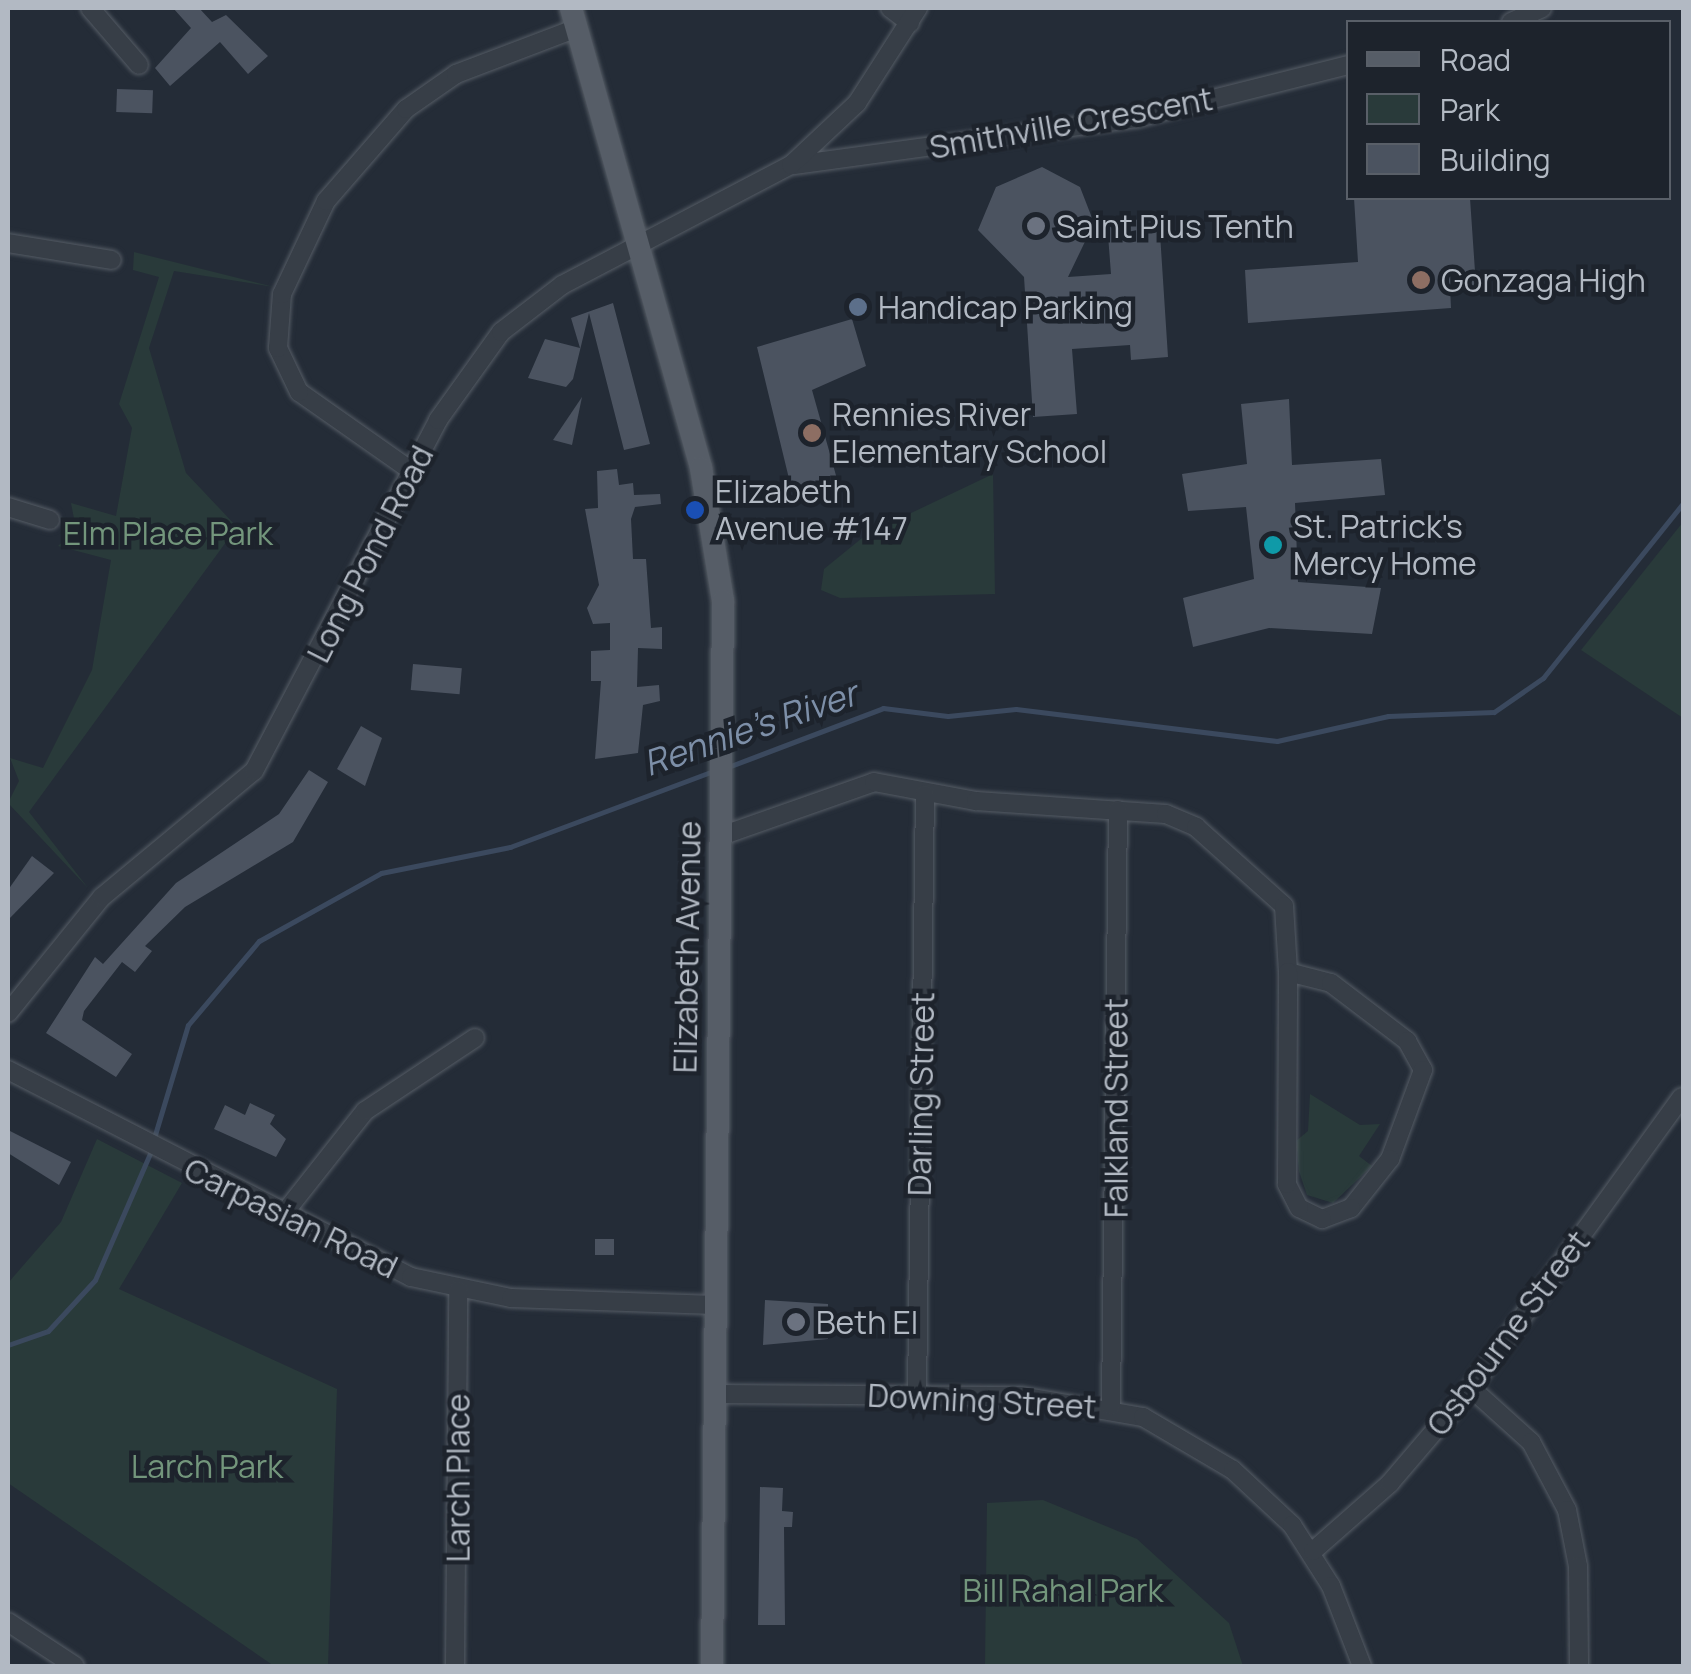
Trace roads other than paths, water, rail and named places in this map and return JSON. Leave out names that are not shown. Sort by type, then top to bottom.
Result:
[{"type":"main road","name":"Elizabeth Avenue","points":[[574,18],[641,242],[716,548],[722,750],[712,1666]]},
{"type":"street","points":[[90,8],[139,65]]},
{"type":"street","points":[[791,165],[857,103],[914,15],[890,8]]},
{"type":"street","points":[[1515,20],[1542,8]]},
{"type":"street","points":[[413,472],[299,392],[278,348],[282,294],[326,202],[406,109],[456,74],[574,18]]},
{"type":"street","name":"Smithville Crescent","points":[[791,165],[1120,121],[1346,66]]},
{"type":"street","name":"Long Pond Road","points":[[8,1013],[102,897],[254,771],[458,386],[501,332],[544,296],[791,165]]},
{"type":"street","points":[[8,243],[112,260]]},
{"type":"street","points":[[8,507],[50,520]]},
{"type":"street","points":[[720,836],[854,783],[925,794],[1118,810],[1184,820],[1274,895],[1289,916],[1288,972],[1287,1184],[1298,1208],[1322,1219],[1350,1208],[1390,1159],[1416,1109],[1423,1070],[1407,1041],[1340,989],[1288,972]]},
{"type":"street","name":"Darling Street","points":[[917,1394],[925,794]]},
{"type":"street","name":"Falkland Street","points":[[1111,1406],[1118,810]]},
{"type":"street","points":[[282,1216],[365,1110],[475,1038]]},
{"type":"street","name":"Carpasian Road","points":[[8,1070],[389,1269],[458,1290],[715,1304]]},
{"type":"street","name":"Osbourne Street","points":[[1313,1551],[1390,1483],[1471,1388],[1682,1098]]},
{"type":"street","name":"Larch Place","points":[[455,1666],[458,1290]]},
{"type":"street","points":[[1471,1388],[1530,1442],[1567,1510],[1578,1566],[1579,1666]]},
{"type":"street","name":"Downing Street","points":[[715,1394],[917,1394],[1111,1406],[1233,1470],[1313,1551],[1362,1666]]},
{"type":"street","points":[[8,1622],[76,1666]]},
{"type":"waterway","name":"Rennie's River","points":[[728,767],[883,708],[948,716],[1016,709],[1277,741],[1388,716],[1494,712],[1543,678],[1684,502]]},
{"type":"waterway","name":"Rennie's River","points":[[154,1138],[188,1025],[259,941],[381,873],[510,847],[713,771]]},
{"type":"waterway","name":"Rennie's River","points":[[8,1345],[48,1331],[95,1280],[152,1149]]},
{"type":"place","name":"Saint Pius Tenth","points":[[1036,226]]},
{"type":"place","name":"Gonzaga High","points":[[1421,280]]},
{"type":"place","name":"Handicap Parking","points":[[858,307]]},
{"type":"place","name":"Rennies River Elementary School","points":[[812,433]]},
{"type":"place","name":"Elizabeth Avenue #147","points":[[695,510]]},
{"type":"place","name":"St. Patrick's Mercy Home","points":[[1273,545]]},
{"type":"place","name":"Beth El","points":[[796,1322]]},
{"type":"park label","name":"Elm Place Park","points":[[168,533]]},
{"type":"park label","name":"Larch Park","points":[[207,1466]]},
{"type":"park label","name":"Bill Rahal Park","points":[[1063,1590]]}]
